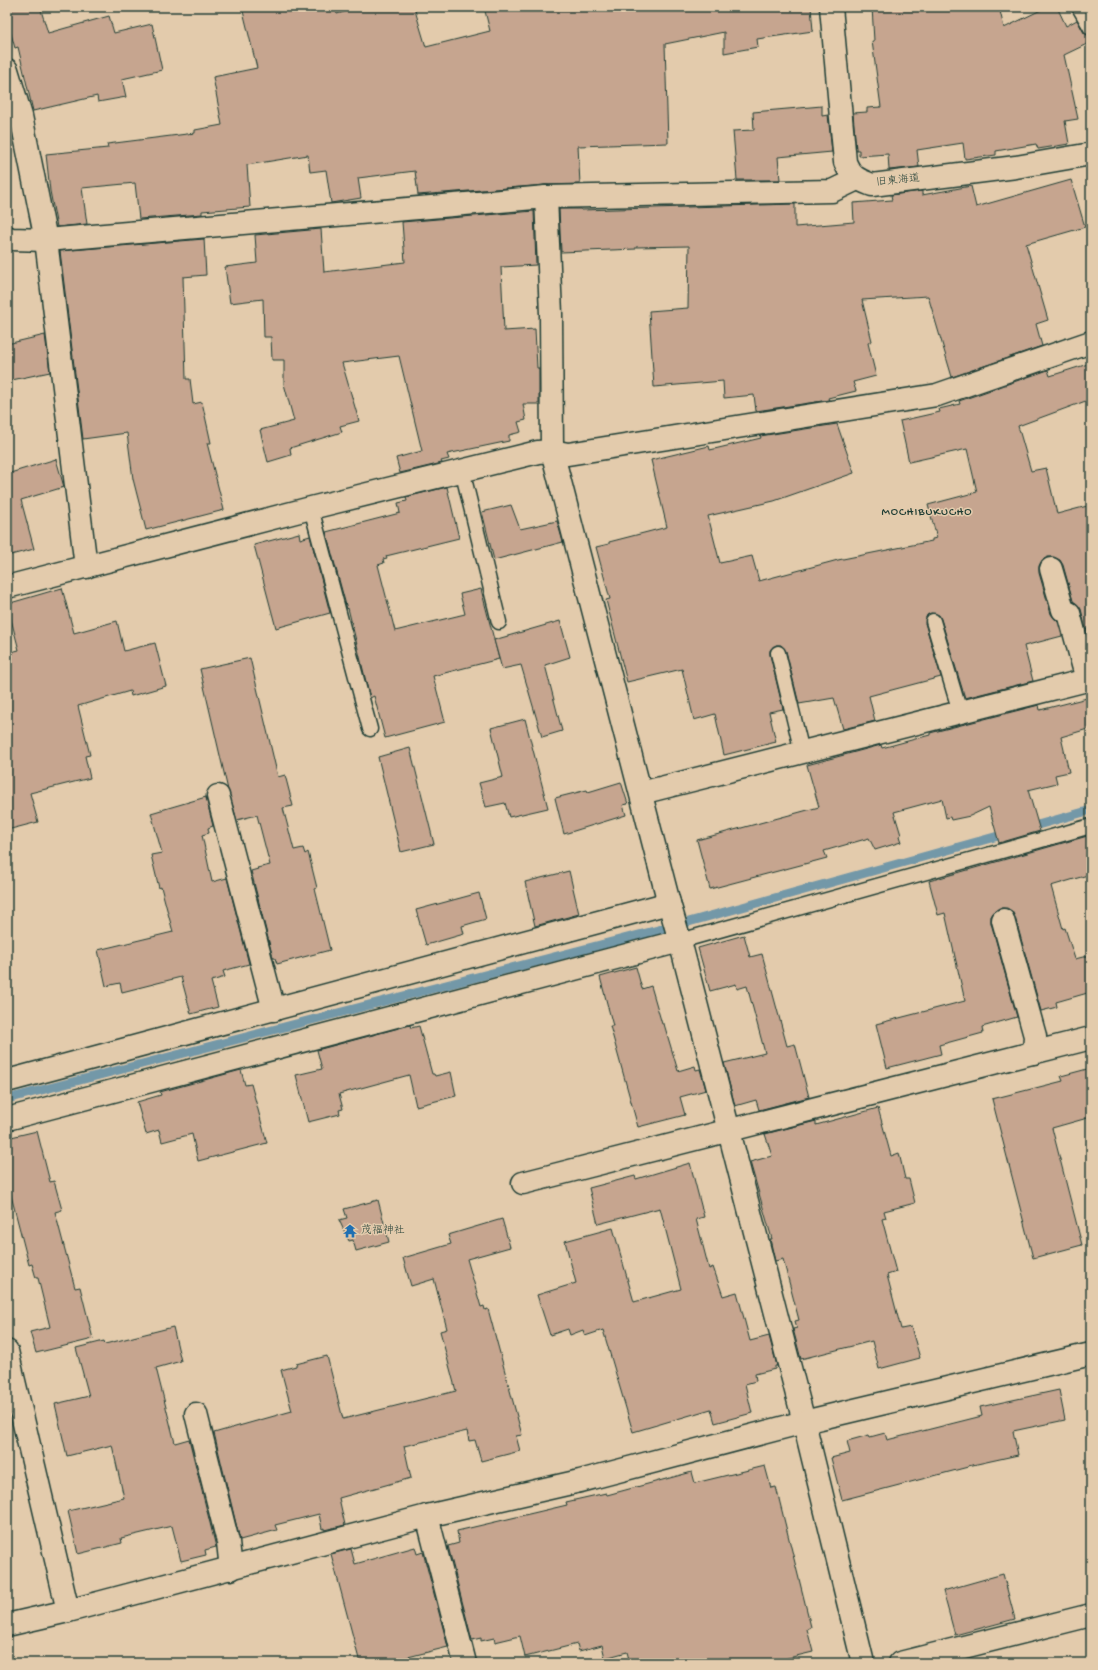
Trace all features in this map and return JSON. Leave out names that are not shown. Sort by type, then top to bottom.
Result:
[{"type":"street","points":[[7,237],[11,239],[46,240],[546,196],[832,191],[857,179],[849,171],[845,162],[831,7]]},
{"type":"street","points":[[7,70],[21,116],[46,240],[86,567]]},
{"type":"street","name":"旧東海道","points":[[857,179],[872,185],[1016,167],[1091,154]]},
{"type":"street","points":[[546,196],[551,314],[552,451],[804,1422],[863,1663]]},
{"type":"street","points":[[7,587],[311,508],[538,452],[552,451],[568,454],[937,395],[1091,342]]},
{"type":"street","points":[[641,793],[1089,680],[1069,613],[1063,610],[1051,569]]},
{"type":"street","points":[[218,796],[274,1010]]},
{"type":"street","points":[[1003,920],[1035,1036],[1034,1052]]},
{"type":"street","points":[[7,1081],[274,1010],[675,923]]},
{"type":"street","points":[[7,1119],[675,923]]},
{"type":"street","points":[[523,1183],[728,1132],[1091,1038]]},
{"type":"street","points":[[7,1351],[68,1611]]},
{"type":"street","points":[[7,1625],[68,1611],[231,1569],[427,1516],[580,1481],[804,1422],[1091,1354]]},
{"type":"street","points":[[196,1414],[228,1542],[231,1569]]},
{"type":"street","points":[[427,1516],[465,1663]]},
{"type":"street","points":[[900,1663],[1091,1614]]},
{"type":"lane","points":[[1081,7],[1091,28]]},
{"type":"lane","points":[[462,470],[499,622]]},
{"type":"lane","points":[[311,508],[370,729]]},
{"type":"lane","points":[[933,621],[960,712]]},
{"type":"lane","points":[[778,653],[802,752]]},
{"type":"lane","points":[[675,923],[1091,826]]},
{"type":"building","points":[[7,7],[40,7],[48,33],[109,16],[114,33],[152,24],[162,70],[122,79],[126,97],[98,102],[97,96],[33,111],[18,47],[15,48],[7,20]]},
{"type":"building","points":[[242,7],[335,7],[337,14],[360,7],[414,7],[426,47],[490,31],[484,7],[811,7],[813,31],[757,39],[758,47],[724,53],[724,32],[665,44],[668,143],[578,146],[580,184],[545,185],[418,195],[415,171],[358,178],[361,198],[331,203],[326,170],[310,172],[308,155],[247,165],[250,207],[202,211],[202,214],[139,219],[135,183],[82,188],[87,224],[57,227],[50,191],[46,154],[108,148],[107,144],[195,133],[195,130],[222,125],[213,77],[257,68]]},
{"type":"building","points":[[872,7],[999,7],[1004,28],[1047,7],[1057,7],[1066,26],[1077,20],[1084,33],[1091,36],[1091,42],[1064,55],[1078,119],[1065,121],[1069,144],[1038,149],[1036,144],[996,151],[996,155],[965,159],[963,143],[917,150],[919,167],[889,170],[888,154],[859,156],[859,150],[856,150],[853,113],[867,112],[867,108],[881,107],[872,41],[874,41]]},
{"type":"building","points":[[822,106],[822,116],[828,115],[832,152],[778,157],[780,180],[737,180],[733,131],[754,130],[753,112]]},
{"type":"building","points":[[1071,180],[1085,227],[1026,244],[1048,320],[1036,324],[1042,346],[952,377],[928,296],[862,300],[872,341],[868,343],[876,376],[853,382],[856,391],[828,398],[829,400],[756,411],[754,395],[724,398],[723,381],[654,387],[649,311],[688,308],[689,246],[636,247],[636,249],[561,252],[559,209],[581,210],[795,204],[795,227],[854,222],[853,203],[892,200],[891,195],[922,191],[922,195],[971,186],[976,207]]},
{"type":"building","points":[[534,211],[536,265],[501,267],[504,331],[535,329],[537,368],[539,368],[539,404],[523,404],[526,420],[518,422],[521,432],[509,435],[509,441],[447,454],[449,459],[441,461],[442,463],[400,473],[396,458],[422,451],[399,356],[342,363],[359,421],[340,426],[342,432],[290,448],[291,455],[268,462],[260,430],[294,421],[284,384],[284,360],[272,360],[271,337],[264,337],[263,299],[230,303],[225,267],[257,263],[255,235],[321,229],[324,272],[405,262],[402,222]]},
{"type":"building","points":[[204,239],[206,275],[183,277],[186,379],[190,379],[193,404],[202,402],[211,443],[207,443],[224,510],[146,530],[133,479],[127,433],[83,439],[60,251]]},
{"type":"building","points":[[45,335],[50,372],[7,381],[7,344]]},
{"type":"building","points":[[1091,363],[1091,399],[1018,426],[1031,471],[1046,468],[1057,514],[1091,505],[1091,629],[1086,630],[1081,609],[1073,601],[1063,565],[1060,560],[1054,557],[1048,557],[1042,560],[1039,566],[1039,573],[1051,614],[1058,622],[1062,636],[1024,646],[1033,681],[965,698],[941,619],[939,615],[931,613],[927,615],[925,623],[941,677],[869,696],[875,721],[843,729],[834,698],[799,704],[786,651],[781,645],[776,645],[770,650],[770,655],[783,709],[769,712],[776,742],[724,755],[715,714],[694,720],[682,669],[627,682],[606,600],[610,599],[596,547],[609,544],[609,542],[667,527],[651,460],[709,446],[710,450],[761,438],[760,436],[837,424],[854,473],[774,501],[708,516],[720,563],[752,556],[759,581],[838,560],[932,541],[932,539],[937,538],[928,505],[977,492],[967,449],[909,462],[900,421],[940,412],[939,409],[960,404],[959,401],[1048,370],[1050,376]]},
{"type":"building","points":[[56,459],[64,487],[21,500],[34,549],[7,556],[7,474]]},
{"type":"building","points":[[447,487],[459,538],[386,556],[387,558],[383,559],[384,563],[378,565],[395,631],[465,614],[460,594],[481,589],[499,659],[433,676],[445,722],[385,738],[374,696],[370,698],[348,608],[347,609],[326,532],[400,513],[398,503],[407,501],[406,497]]},
{"type":"building","points":[[511,505],[520,529],[557,521],[563,542],[494,560],[482,512]]},
{"type":"building","points":[[299,533],[300,539],[310,536],[330,613],[276,628],[254,545]]},
{"type":"building","points":[[62,588],[74,633],[117,621],[124,651],[155,643],[166,686],[131,696],[130,691],[78,706],[90,755],[85,756],[90,778],[30,793],[38,822],[7,830],[7,653],[19,650],[7,604]]},
{"type":"building","points":[[560,621],[570,657],[545,665],[562,731],[542,737],[521,665],[502,669],[494,640]]},
{"type":"building","points":[[250,658],[278,777],[285,775],[293,806],[283,808],[294,850],[303,848],[305,854],[308,852],[317,888],[315,889],[330,950],[277,964],[275,958],[273,958],[251,871],[270,865],[257,815],[237,820],[228,790],[200,669]]},
{"type":"building","points":[[1091,697],[1091,728],[1061,737],[1069,772],[1055,775],[1057,783],[1028,790],[1040,831],[999,843],[989,807],[970,816],[951,820],[950,817],[946,818],[942,799],[894,812],[901,835],[899,836],[901,842],[875,850],[869,838],[824,851],[827,858],[710,889],[697,840],[819,807],[807,765],[881,745],[882,748],[930,735],[930,733],[1039,705],[1040,710]]},
{"type":"building","points":[[525,719],[548,808],[509,817],[505,803],[486,807],[479,783],[503,777],[491,728]]},
{"type":"building","points":[[410,748],[434,844],[401,852],[378,757]]},
{"type":"building","points":[[621,782],[628,804],[623,805],[626,815],[564,834],[555,798],[587,790],[588,792]]},
{"type":"building","points":[[206,797],[213,826],[208,828],[209,833],[202,835],[212,882],[227,878],[249,964],[223,971],[225,977],[211,981],[218,1007],[191,1014],[181,977],[122,992],[120,983],[106,986],[98,950],[173,932],[161,887],[159,888],[151,855],[162,853],[151,813]]},
{"type":"building","points":[[1091,835],[1091,874],[1051,886],[1063,929],[1065,928],[1075,959],[1091,955],[1091,992],[1056,1002],[1057,1007],[1041,1011],[1015,917],[1012,911],[1007,908],[999,908],[991,916],[991,923],[1017,1017],[982,1027],[983,1033],[939,1045],[941,1054],[887,1068],[876,1024],[965,1001],[945,913],[938,915],[929,881]]},
{"type":"building","points":[[569,871],[579,914],[535,926],[525,882]]},
{"type":"building","points":[[479,893],[486,919],[462,926],[464,934],[426,945],[416,910]]},
{"type":"building","points":[[744,935],[750,957],[762,954],[787,1046],[795,1044],[809,1097],[759,1110],[756,1100],[735,1106],[724,1063],[765,1053],[747,986],[737,989],[736,984],[710,991],[698,948]]},
{"type":"building","points":[[636,967],[642,989],[651,986],[678,1071],[695,1066],[696,1070],[700,1069],[706,1090],[680,1097],[685,1115],[638,1127],[610,1026],[613,1026],[600,977]]},
{"type":"building","points":[[410,1025],[411,1028],[419,1026],[432,1074],[435,1076],[451,1072],[456,1096],[416,1106],[409,1075],[339,1094],[343,1109],[339,1110],[340,1114],[308,1122],[296,1075],[322,1069],[317,1050]]},
{"type":"building","points":[[1091,1068],[1091,1117],[1052,1128],[1082,1245],[1033,1258],[992,1099],[1063,1081],[1061,1076]]},
{"type":"building","points":[[241,1070],[245,1085],[251,1084],[267,1143],[198,1161],[192,1134],[162,1142],[159,1130],[146,1134],[137,1102],[161,1095],[160,1092]]},
{"type":"building","points":[[878,1108],[891,1156],[899,1153],[905,1179],[909,1179],[915,1203],[884,1211],[886,1218],[882,1219],[896,1272],[887,1275],[901,1329],[911,1327],[920,1358],[879,1369],[872,1341],[801,1359],[793,1329],[797,1328],[795,1321],[799,1320],[783,1259],[775,1261],[770,1239],[772,1239],[750,1162],[772,1156],[765,1134],[816,1121],[816,1125]]},
{"type":"building","points":[[37,1131],[50,1182],[54,1181],[62,1210],[55,1212],[75,1288],[80,1287],[93,1339],[36,1353],[30,1332],[50,1327],[38,1278],[36,1278],[32,1264],[29,1265],[7,1180],[7,1138]]},
{"type":"building","points":[[690,1163],[704,1217],[696,1219],[709,1269],[713,1267],[723,1296],[737,1292],[750,1341],[769,1336],[777,1366],[775,1366],[775,1369],[755,1374],[756,1381],[745,1384],[752,1413],[715,1423],[711,1409],[633,1432],[603,1330],[585,1336],[583,1330],[570,1335],[568,1329],[550,1335],[537,1295],[576,1283],[565,1241],[613,1228],[634,1302],[681,1289],[660,1208],[598,1224],[589,1188],[635,1176],[636,1179]]},
{"type":"building","name":"茂福神社","points":[[378,1200],[389,1242],[356,1251],[353,1240],[349,1241],[339,1220],[347,1218],[344,1209]]},
{"type":"building","points":[[502,1219],[510,1247],[467,1259],[481,1307],[484,1306],[485,1310],[488,1309],[522,1435],[516,1436],[520,1451],[481,1461],[475,1440],[469,1441],[467,1431],[404,1446],[411,1478],[339,1498],[345,1525],[324,1530],[324,1528],[322,1529],[319,1514],[275,1525],[277,1530],[240,1540],[214,1433],[292,1411],[281,1370],[296,1366],[296,1364],[327,1356],[343,1419],[456,1391],[440,1331],[447,1329],[434,1279],[411,1286],[403,1258],[451,1244],[448,1235]]},
{"type":"building","points":[[173,1327],[181,1361],[156,1368],[175,1443],[189,1439],[216,1547],[205,1550],[206,1555],[181,1561],[172,1526],[121,1538],[122,1543],[78,1554],[68,1511],[124,1498],[112,1445],[67,1456],[55,1404],[89,1396],[76,1348],[104,1341],[105,1344]]},
{"type":"building","points":[[1059,1390],[1065,1420],[1013,1431],[1018,1455],[968,1466],[842,1500],[831,1458],[850,1453],[847,1441],[869,1435],[870,1437],[885,1433],[887,1440],[982,1416],[980,1407]]},
{"type":"building","points":[[765,1466],[771,1488],[776,1487],[811,1627],[807,1629],[813,1652],[767,1663],[630,1663],[627,1652],[605,1658],[602,1645],[579,1651],[577,1644],[525,1657],[520,1636],[495,1642],[494,1638],[481,1641],[481,1638],[472,1640],[448,1546],[459,1543],[457,1531],[567,1505],[566,1502],[606,1493],[607,1495],[692,1472],[695,1483]]},
{"type":"building","points":[[415,1547],[417,1554],[423,1552],[448,1647],[400,1659],[401,1663],[360,1663],[331,1554],[351,1549],[355,1564]]},
{"type":"building","points":[[1003,1574],[1015,1619],[955,1635],[943,1591]]},
{"type":"waterway","points":[[1027,828],[1091,810]]},
{"type":"waterway","points":[[7,1099],[685,923],[1009,833]]},
{"type":"place","name":"茂福神社","points":[[350,1231]]},
{"type":"district","name":"MOCHIBUKUCHO","points":[[927,513]]}]
